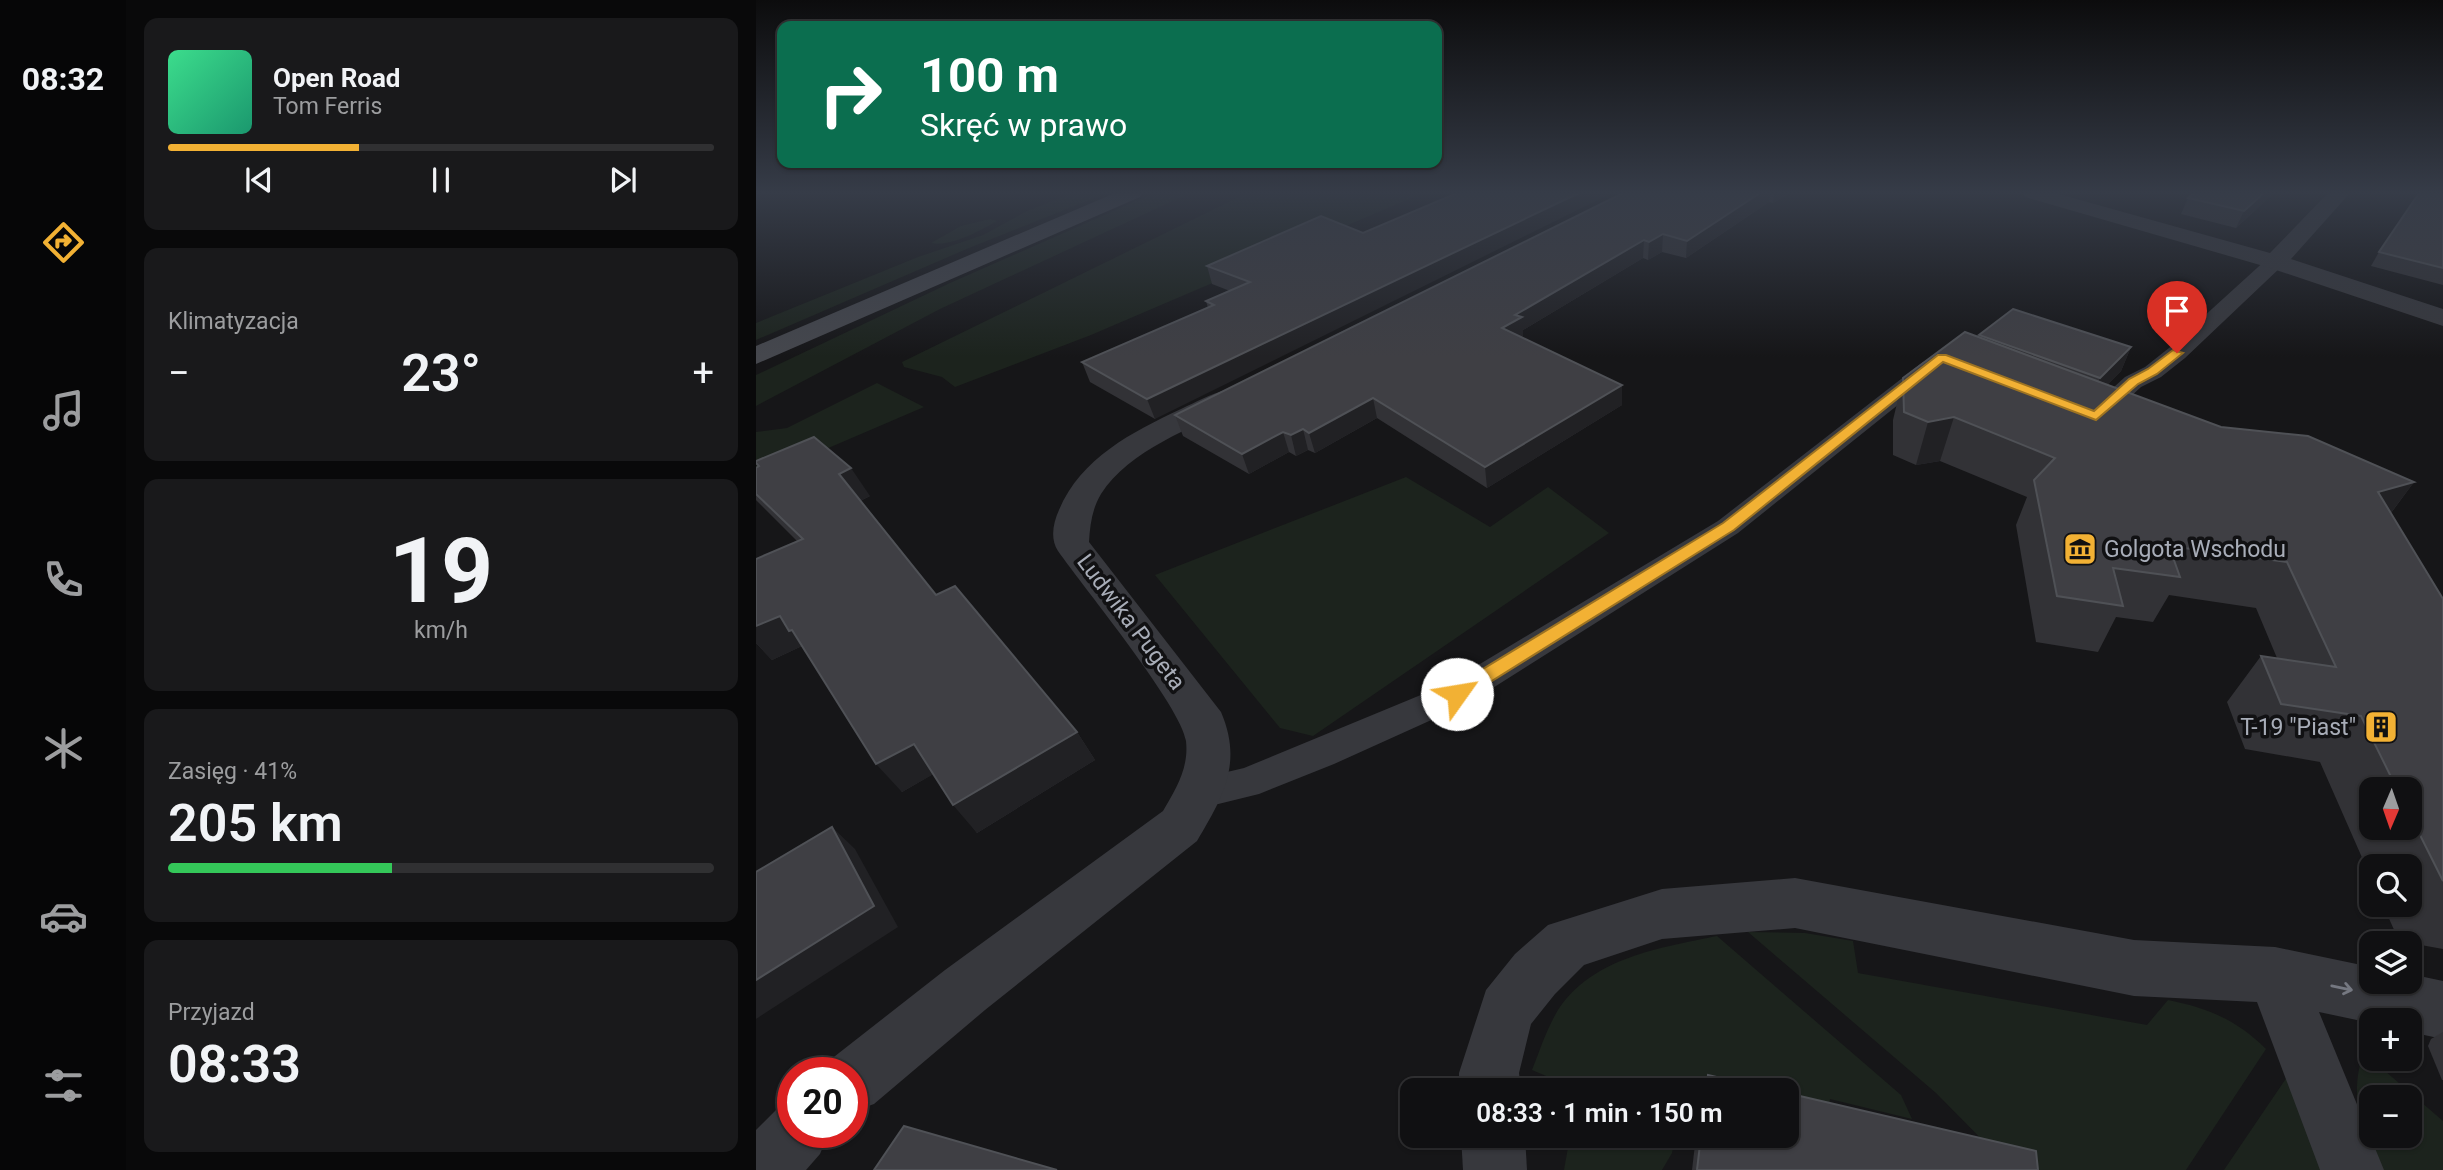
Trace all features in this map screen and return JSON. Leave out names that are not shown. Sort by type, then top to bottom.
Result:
[{"type":"main road","points":[[756,356],[1007,248]]},
{"type":"street","points":[[2224,248],[2443,318]]},
{"type":"street","points":[[2275,262],[2289,248]]},
{"type":"street","name":"Ludwika Pugeta","points":[[868,1069],[965,990],[1180,826],[1202,792],[1210,757],[1209,732],[1199,712],[1071,543],[1074,514],[1091,482],[1117,458],[1150,437],[1262,381]]},
{"type":"street","points":[[1489,1078],[1506,1010],[1535,974],[1567,944],[1662,914],[1795,903],[2134,968],[2275,975],[2443,1010]]},
{"type":"street","points":[[2275,975],[2352,1170]]},
{"type":"street","points":[[763,1170],[783,1148]]},
{"type":"street","points":[[1494,1148],[1495,1170]]},
{"type":"lane","points":[[2071,407],[2096,416],[2133,382],[2153,372],[2177,353],[2275,262]]},
{"type":"lane","points":[[1202,792],[1246,783],[1321,754],[1457,694],[1728,527],[1942,358],[1962,366]]},
{"type":"shaded area","points":[[946,248],[970,248],[756,340],[756,323]]},
{"type":"shaded area","points":[[1030,248],[1072,248],[940,309],[756,406],[756,375]]},
{"type":"shaded area","points":[[1136,248],[1295,248],[1091,335],[955,387],[942,377],[904,367],[902,362]]},
{"type":"shaded area","points":[[877,383],[924,407],[756,479],[756,432],[787,428]]},
{"type":"shaded area","points":[[1406,477],[1490,527],[1548,487],[1609,533],[1313,736],[1280,728],[1155,575]]},
{"type":"shaded area","points":[[1748,932],[1805,933],[1853,941],[1858,973],[2147,1025],[2168,1000],[2183,1003],[2209,1011],[2233,1023],[2266,1049],[2186,1170],[2012,1170],[1936,1093]]},
{"type":"shaded area","points":[[1717,936],[1901,1095],[1912,1119],[1830,1099],[1825,1132],[1799,1127],[1799,1078],[1551,1078],[1532,1070],[1558,1010],[1573,992],[1609,966],[1673,945]]},
{"type":"shaded area","points":[[2359,1070],[2385,1071],[2401,1085],[2359,1085],[2359,1115],[2357,1080]]},
{"type":"shaded area","points":[[2287,1077],[2331,1170],[2224,1170]]},
{"type":"shaded area","points":[[2422,1103],[2443,1121],[2443,1170],[2375,1170],[2368,1148],[2422,1148]]},
{"type":"shaded area","points":[[1568,1148],[1673,1148],[1662,1170],[1564,1170]]},
{"type":"building","points":[[1249,248],[1464,248],[1147,399],[1082,362],[1214,305],[1206,301],[1250,282],[1207,266]]},
{"type":"building","points":[[1513,248],[1631,248],[1515,315],[1522,317],[1502,328],[1622,385],[1485,467],[1373,398],[1309,433],[1303,429],[1291,435],[1283,432],[1242,454],[1175,415]]},
{"type":"building","points":[[2382,248],[2443,248],[2443,268],[2379,252]]},
{"type":"building","points":[[2013,309],[2131,347],[2100,378],[1979,335]]},
{"type":"building","points":[[1965,332],[2221,427],[2308,436],[2414,482],[2378,492],[2443,599],[2443,881],[2422,839],[2422,777],[2391,777],[2361,716],[2281,704],[2261,656],[2336,667],[2287,562],[2169,546],[2180,577],[2113,568],[2123,606],[2057,596],[2034,480],[2055,458],[1954,417],[1928,422],[1904,412],[1903,378]]},
{"type":"building","points":[[814,437],[851,468],[839,474],[936,595],[955,586],[1077,732],[953,805],[914,744],[876,764],[792,630],[789,631],[780,616],[756,626],[756,559],[803,539],[756,494],[756,468],[759,466],[756,461]]},
{"type":"building","points":[[832,827],[874,906],[756,980],[756,872]]},
{"type":"building","points":[[1799,1096],[2036,1151],[2038,1170],[1697,1170],[1700,1148],[1799,1148]]},
{"type":"building","points":[[904,1126],[1057,1170],[874,1170]]},
{"type":"place","name":"Golgota Wschodu","points":[[2080,549]]},
{"type":"place","name":"T-19 \"Piast\"","points":[[2381,727]]},
{"type":"route","points":[[1457,694],[1728,527],[1942,358],[2096,416],[2133,382],[2153,372],[2177,353]]}]
